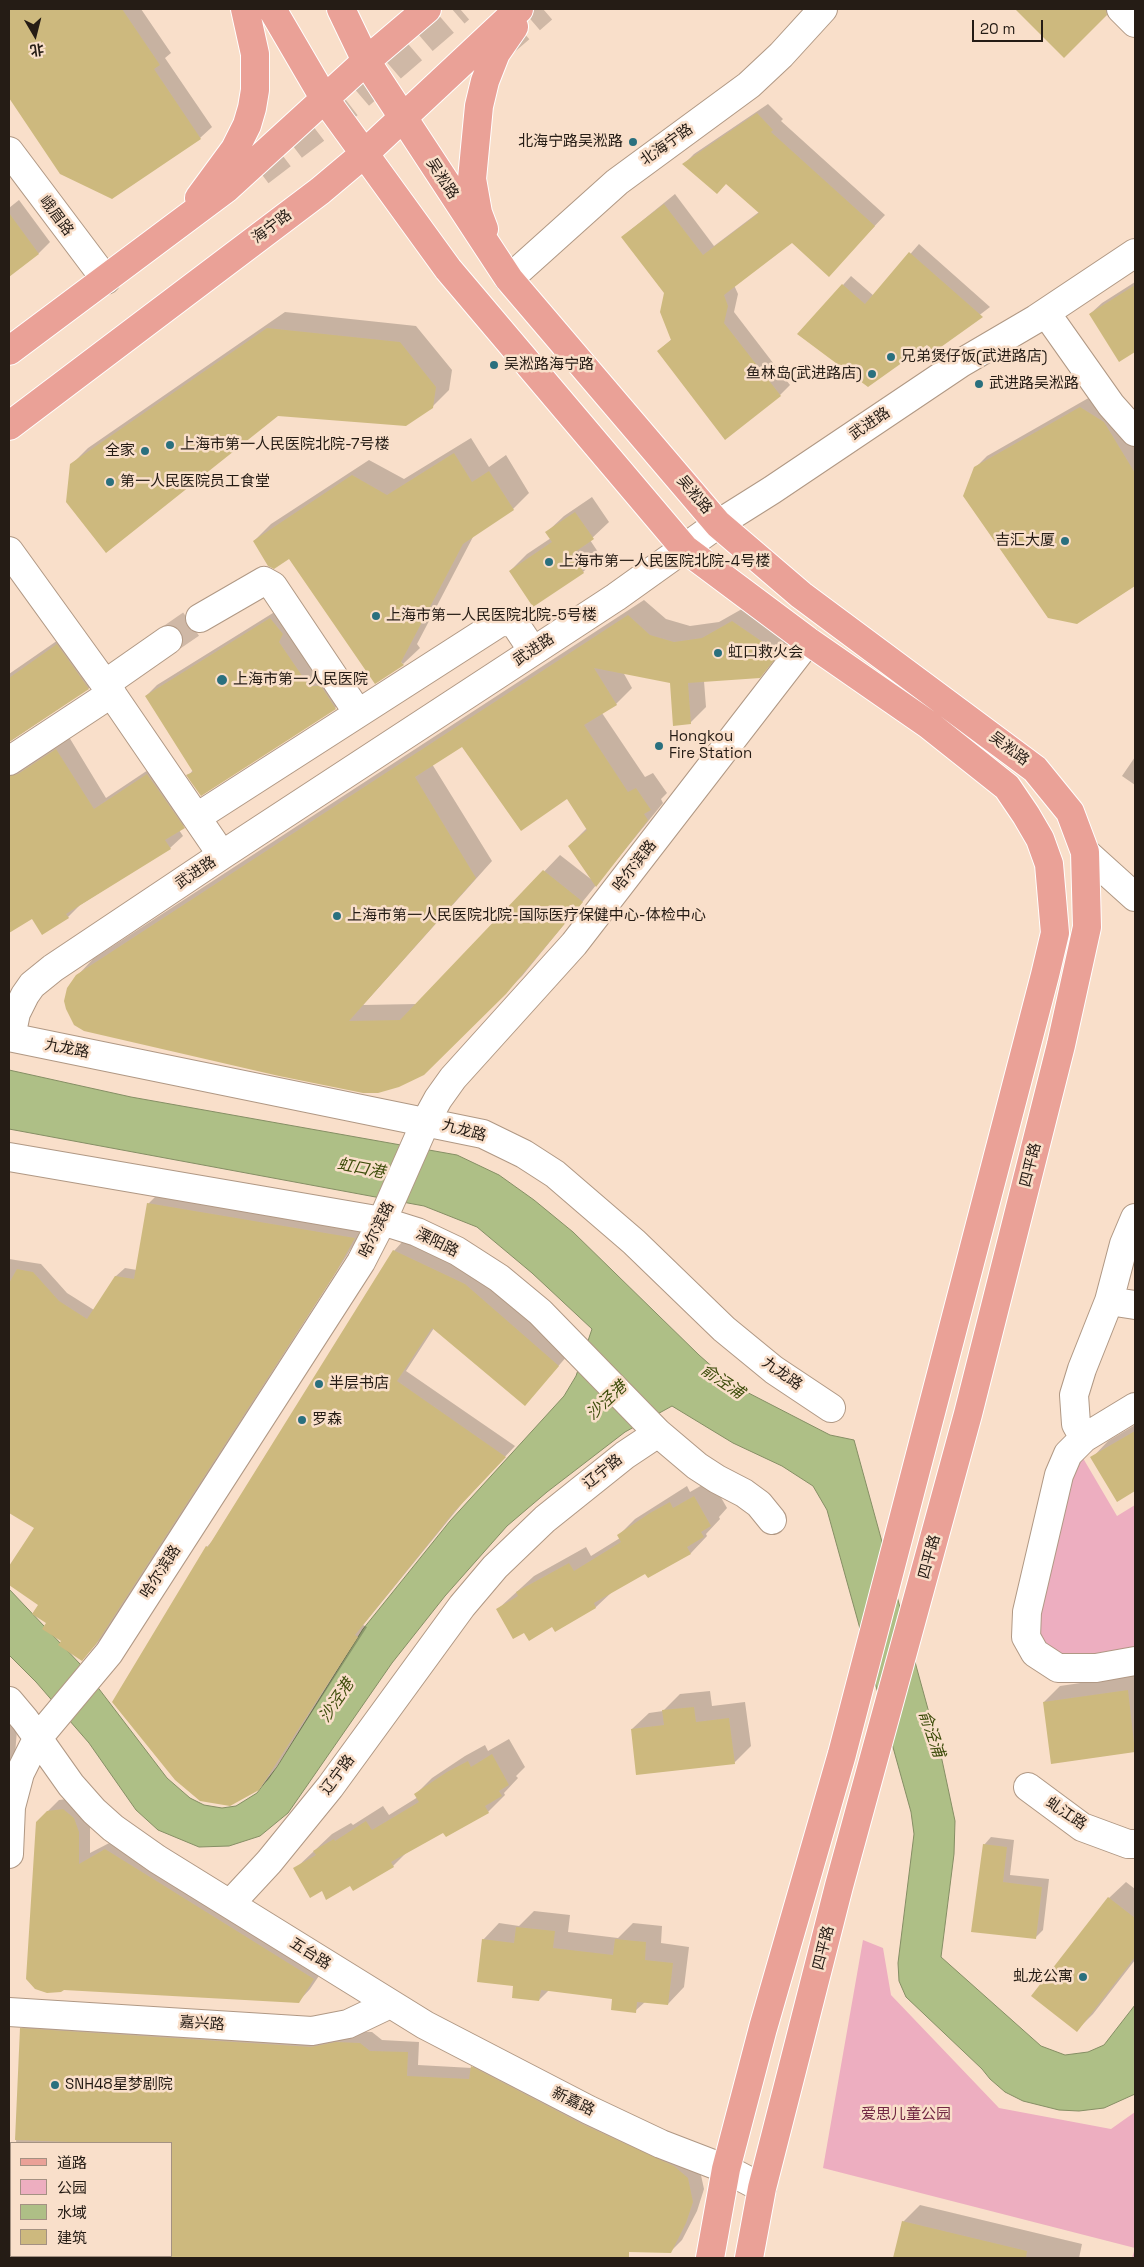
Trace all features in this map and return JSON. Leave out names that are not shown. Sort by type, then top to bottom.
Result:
[{"type":"main road","points":[[175,227],[202,195],[235,149],[247,125],[255,90],[256,68],[245,9]]},
{"type":"main road","name":"吴淞路","points":[[272,9],[324,98],[448,269],[685,549],[808,641],[929,725],[1007,787],[1031,823],[1049,864],[1055,933],[842,1754],[763,2028],[726,2170]]},
{"type":"main road","name":"吴淞路","points":[[341,9],[366,61],[502,268],[718,524],[801,596],[931,690],[1035,769],[1070,812],[1085,852]]},
{"type":"main road","points":[[9,352],[227,188],[324,98],[427,9]]},
{"type":"main road","name":"海宁路","points":[[9,426],[320,191],[364,154],[519,9]]},
{"type":"main road","points":[[502,268],[478,213],[472,179],[479,106],[485,80],[496,54],[527,9]]},
{"type":"main road","name":"四平路","points":[[749,2258],[762,2188],[839,1886],[968,1414],[1062,1045],[1087,927],[1085,852]]},
{"type":"main road","points":[[710,2258],[726,2170]]},
{"type":"street","name":"北海宁路","points":[[502,268],[749,85],[781,55],[823,9]]},
{"type":"street","points":[[1121,9],[1135,23]]},
{"type":"street","name":"峨眉路","points":[[9,152],[106,280]]},
{"type":"street","name":"武进路","points":[[10,1037],[16,1013],[25,995],[41,978],[222,855],[533,652],[685,549],[718,524],[962,363],[1046,312],[1135,253]]},
{"type":"street","points":[[1046,312],[1111,405],[1135,432]]},
{"type":"street","points":[[9,551],[109,688],[222,855]]},
{"type":"street","points":[[200,618],[264,581],[274,586],[358,713]]},
{"type":"street","points":[[197,817],[502,621],[515,624],[533,652]]},
{"type":"street","points":[[9,762],[109,688],[168,640]]},
{"type":"street","name":"哈尔滨路","points":[[9,1854],[11,1807],[20,1773],[46,1728],[109,1654],[361,1262],[386,1213],[421,1132],[438,1099],[453,1078],[574,944],[808,641]]},
{"type":"street","name":"吴淞路","points":[[1085,852],[1135,897]]},
{"type":"street","name":"九龙路","points":[[10,1037],[421,1132],[483,1134],[524,1154],[555,1174],[634,1242],[681,1290],[737,1340],[774,1370],[831,1408]]},
{"type":"street","name":"溧阳路","points":[[9,1157],[386,1213],[417,1232],[457,1251],[499,1278],[540,1312],[652,1427],[697,1466],[744,1493],[759,1504],[772,1520]]},
{"type":"street","points":[[1084,1438],[1076,1424],[1074,1395],[1082,1369],[1122,1303],[1124,1244],[1135,1218]]},
{"type":"street","points":[[1135,1407],[1084,1438],[1068,1454],[1059,1475],[1027,1612],[1026,1637],[1036,1653],[1058,1668],[1096,1668],[1135,1661]]},
{"type":"street","name":"辽宁路","points":[[230,1904],[269,1862],[330,1787],[462,1606],[495,1567],[545,1519],[626,1455],[652,1427]]},
{"type":"street","points":[[9,1701],[46,1728],[71,1785],[113,1828],[157,1859],[230,1904]]},
{"type":"street","name":"虬江路","points":[[1028,1787],[1082,1827],[1128,1844],[1135,1844]]},
{"type":"street","name":"五台路","points":[[230,1904],[390,2004]]},
{"type":"street","name":"新嘉路","points":[[390,2004],[425,2025],[589,2110],[661,2144],[726,2170],[762,2188]]},
{"type":"street","name":"嘉兴路","points":[[9,2012],[312,2031],[348,2024],[390,2004]]},
{"type":"green space","points":[[1080,1453],[1117,1516],[1135,1505],[1135,1651],[1085,1656],[1055,1653],[1038,1641],[1034,1615],[1069,1473]]},
{"type":"green space","name":"爱思儿童公园","points":[[863,1940],[883,1948],[891,1995],[999,2108],[1111,2129],[1135,2112],[1135,2248],[823,2168]]},
{"type":"water","points":[[9,1070],[131,1097],[457,1155],[499,1175],[534,1200],[573,1232],[699,1355],[733,1385],[830,1435],[854,1440],[942,1760],[955,1821],[954,1854],[941,1957],[1041,2046],[1065,2055],[1088,2052],[1104,2045],[1135,2005],[1135,2094],[1104,2108],[1079,2111],[1059,2110],[1023,2101],[1005,2092],[990,2079],[982,2069],[906,1997],[899,1981],[898,1963],[914,1834],[911,1812],[827,1510],[813,1486],[782,1466],[733,1443],[672,1406],[625,1432],[547,1492],[507,1526],[445,1596],[392,1663],[288,1813],[260,1836],[229,1846],[199,1847],[158,1830],[136,1810],[89,1743],[36,1682],[9,1655],[9,1589],[80,1664],[167,1778],[190,1798],[204,1805],[222,1808],[236,1806],[257,1793],[277,1767],[363,1629],[450,1521],[564,1396],[576,1376],[592,1329],[532,1273],[477,1227],[424,1206],[9,1129]]},
{"type":"building","points":[[9,9],[122,9],[160,65],[154,69],[201,139],[112,199],[60,174],[9,98]]},
{"type":"building","points":[[1015,9],[1106,9],[1107,15],[1064,58]]},
{"type":"building","points":[[757,113],[773,130],[771,132],[875,226],[829,277],[792,243],[724,295],[728,306],[724,323],[781,396],[725,440],[657,351],[671,340],[660,312],[664,293],[621,237],[664,204],[703,255],[759,213],[726,184],[717,194],[682,164]]},
{"type":"building","points":[[9,213],[39,254],[9,277]]},
{"type":"building","points":[[909,252],[983,317],[934,352],[927,345],[868,387],[797,334],[842,284],[865,304]]},
{"type":"building","points":[[1135,285],[1135,352],[1119,362],[1089,314]]},
{"type":"building","name":"上海市第一人民医院北院-7号楼","points":[[267,328],[400,342],[436,387],[433,408],[406,426],[278,416],[106,553],[66,502],[70,464]]},
{"type":"building","name":"吉汇大厦","points":[[1080,407],[1104,422],[1135,473],[1135,586],[1077,624],[1048,618],[963,496],[974,467]]},
{"type":"building","name":"上海市第一人民医院北院-5号楼","points":[[454,453],[472,482],[489,471],[514,510],[463,544],[401,662],[404,665],[375,684],[289,559],[274,569],[268,566],[253,541],[352,475],[387,495]]},
{"type":"building","name":"上海市第一人民医院北院-4号楼","points":[[575,512],[594,539],[572,554],[584,573],[533,607],[509,571],[552,542],[545,532]]},
{"type":"building","points":[[628,615],[650,635],[674,642],[702,638],[732,621],[770,647],[776,658],[760,678],[688,683],[691,724],[673,726],[670,683],[594,668],[617,705],[584,725],[628,792],[636,788],[651,810],[644,814],[648,820],[596,887],[568,846],[587,830],[567,799],[521,831],[462,747],[415,777],[476,878],[349,1021],[400,1020],[543,870],[583,902],[506,994],[424,1075],[399,1087],[378,1093],[363,1093],[279,1076],[84,1031],[74,1025],[64,1001],[67,988],[76,975]]},
{"type":"building","points":[[270,618],[283,634],[279,642],[309,686],[321,686],[336,709],[201,796],[186,775],[193,772],[145,696]]},
{"type":"building","points":[[57,644],[89,689],[9,742],[9,678]]},
{"type":"building","points":[[56,749],[94,809],[147,774],[185,828],[165,840],[171,849],[66,914],[69,918],[42,935],[32,919],[9,933],[9,776],[18,774]]},
{"type":"building","points":[[147,1203],[355,1238],[336,1272],[96,1644],[82,1661],[58,1645],[61,1641],[42,1629],[46,1623],[32,1614],[38,1605],[9,1585],[9,1566],[34,1528],[9,1513],[9,1283],[17,1269],[33,1272],[59,1301],[87,1319],[115,1276],[134,1279]]},
{"type":"building","points":[[393,1250],[465,1284],[559,1366],[525,1406],[432,1328],[397,1381],[506,1457],[454,1512],[355,1635],[358,1637],[259,1790],[230,1806],[200,1801],[175,1780],[112,1702],[206,1546],[208,1547]]},
{"type":"building","points":[[1135,1431],[1135,1491],[1117,1502],[1090,1457]]},
{"type":"building","points":[[694,1496],[711,1526],[701,1532],[704,1537],[687,1547],[691,1554],[648,1578],[645,1574],[594,1603],[596,1608],[555,1632],[552,1627],[529,1641],[524,1633],[513,1639],[496,1609],[518,1596],[516,1592],[569,1563],[574,1571],[621,1542],[617,1535],[650,1513],[670,1502],[673,1508]]},
{"type":"building","points":[[1128,1690],[1135,1752],[1051,1764],[1043,1702]]},
{"type":"building","points":[[694,1707],[696,1722],[729,1718],[735,1764],[636,1775],[631,1729],[664,1725],[662,1710]]},
{"type":"building","points":[[492,1754],[509,1785],[499,1791],[502,1796],[485,1806],[489,1813],[446,1837],[443,1833],[391,1862],[394,1867],[353,1891],[350,1886],[326,1900],[322,1891],[310,1898],[293,1868],[316,1855],[313,1851],[334,1839],[335,1841],[366,1821],[372,1830],[419,1802],[414,1794],[447,1772],[468,1761],[471,1767]]},
{"type":"building","points":[[63,1809],[74,1818],[79,1832],[79,1864],[105,1849],[314,1979],[299,2003],[64,1990],[47,1993],[35,1989],[26,1979],[36,1822],[47,1811]]},
{"type":"building","points":[[983,1844],[1007,1847],[1003,1882],[1042,1887],[1036,1939],[971,1932]]},
{"type":"building","name":"虬龙公寓","points":[[1108,1897],[1135,1918],[1135,1957],[1077,2032],[1031,1996]]},
{"type":"building","points":[[516,1927],[555,1931],[553,1948],[613,1955],[615,1939],[646,1942],[645,1960],[673,1963],[668,2005],[637,2002],[636,2013],[611,2010],[612,1999],[541,1990],[539,2001],[512,1998],[513,1986],[477,1982],[482,1939],[514,1943]]},
{"type":"building","points":[[20,2028],[311,2047],[336,2042],[360,2043],[370,2051],[408,2052],[407,2076],[469,2079],[471,2066],[582,2124],[674,2166],[688,2178],[693,2202],[686,2223],[671,2253],[629,2252],[629,2258],[171,2258],[172,2142],[15,2140]]},
{"type":"building","points":[[902,2221],[1027,2251],[1026,2258],[893,2258]]},
{"type":"tunnel","points":[[260,172],[352,102],[460,9]]},
{"type":"tunnel","points":[[499,47],[543,9]]},
{"type":"tunnel","points":[[168,640],[200,618]]},
{"type":"place","name":"北海宁路吴淞路","points":[[633,142]]},
{"type":"place","name":"兄弟煲仔饭(武进路店)","points":[[891,357]]},
{"type":"place","name":"吴淞路海宁路","points":[[494,365]]},
{"type":"place","name":"鱼林岛(武进路店)","points":[[872,374]]},
{"type":"place","name":"武进路吴淞路","points":[[979,384]]},
{"type":"place","name":"上海市第一人民医院北院-7号楼","points":[[170,445]]},
{"type":"place","name":"全家","points":[[145,451]]},
{"type":"place","name":"第一人民医院员工食堂","points":[[110,482]]},
{"type":"place","name":"吉汇大厦","points":[[1065,541]]},
{"type":"place","name":"上海市第一人民医院北院-4号楼","points":[[549,562]]},
{"type":"place","name":"上海市第一人民医院北院-5号楼","points":[[376,616]]},
{"type":"place","name":"虹口救火会","points":[[718,653]]},
{"type":"place","name":"上海市第一人民医院","points":[[222,680]]},
{"type":"place","name":"Hongkou Fire Station","points":[[659,746]]},
{"type":"place","name":"上海市第一人民医院北院-国际医疗保健中心-体检中心","points":[[337,916]]},
{"type":"place","name":"半层书店","points":[[319,1384]]},
{"type":"place","name":"罗森","points":[[302,1420]]},
{"type":"place","name":"虬龙公寓","points":[[1083,1977]]},
{"type":"place","name":"SNH48星梦剧院","points":[[55,2085]]},
{"type":"water label","name":"虹口港","points":[[361,1169]]},
{"type":"water label","name":"俞泾浦","points":[[722,1382]]},
{"type":"water label","name":"沙泾港","points":[[607,1401]]},
{"type":"water label","name":"沙泾港","points":[[337,1701]]},
{"type":"water label","name":"俞泾浦","points":[[931,1734]]}]
